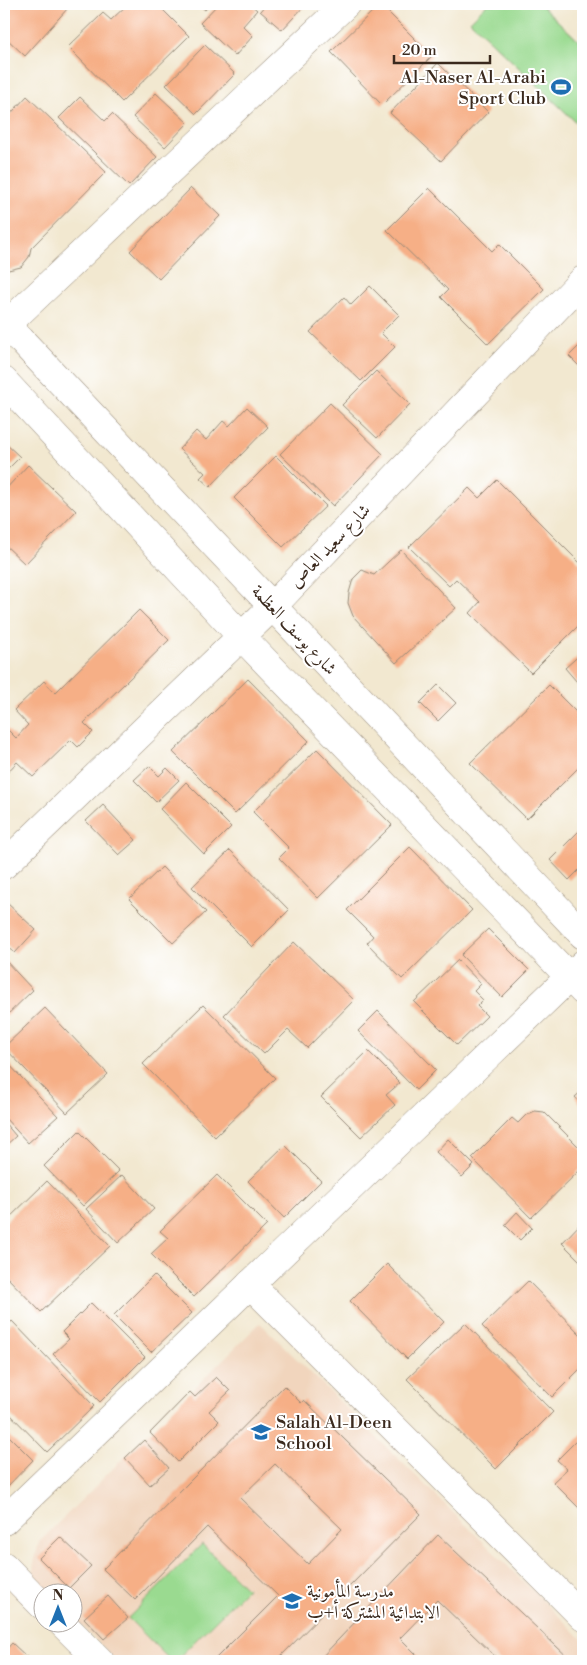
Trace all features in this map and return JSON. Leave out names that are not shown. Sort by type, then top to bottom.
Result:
[{"type":"street","points":[[4,326],[346,4]]},
{"type":"street","name":"شارع سعيد العاص","points":[[4,865],[272,607],[583,280]]},
{"type":"street","name":"شارع يوسف العظمة","points":[[4,326],[28,348],[583,935]]},
{"type":"street","points":[[4,382],[241,636],[579,977],[250,1284],[4,1521]]},
{"type":"street","points":[[250,1284],[583,1617]]},
{"type":"street","points":[[4,1566],[32,1595]]},
{"type":"street","points":[[70,1632],[100,1661]]},
{"type":"shaded area","name":"Salah Al-Deen School","points":[[260,1323],[583,1640],[583,1661],[117,1661],[82,1626],[82,1582],[37,1582],[35,1580],[33,1568],[39,1542]]},
{"type":"green space","name":"Al-Naser Al-Arabi Sport Club","points":[[487,4],[540,4],[583,45],[583,129],[470,21]]},
{"type":"green space","points":[[202,1544],[247,1589],[175,1661],[171,1661],[128,1618]]},
{"type":"building","points":[[4,4],[63,4],[68,8],[25,56],[4,36]]},
{"type":"building","points":[[128,4],[157,4],[189,36],[122,102],[68,47],[103,13],[111,20]]},
{"type":"building","points":[[198,4],[211,4],[205,10]]},
{"type":"building","points":[[218,4],[250,4],[257,10],[243,26],[253,36],[235,56],[200,23]]},
{"type":"building","points":[[266,4],[306,4],[282,30],[260,11]]},
{"type":"building","points":[[380,4],[432,56],[382,105],[331,52]]},
{"type":"building","points":[[205,45],[235,74],[196,114],[166,85]]},
{"type":"building","points":[[438,63],[488,112],[441,161],[390,113]]},
{"type":"building","points":[[156,93],[188,123],[165,147],[133,117]]},
{"type":"building","points":[[27,96],[106,172],[31,248],[29,257],[21,267],[4,271],[4,121]]},
{"type":"building","points":[[80,97],[105,121],[112,114],[157,157],[129,186],[59,118]]},
{"type":"building","points":[[191,188],[220,216],[159,279],[130,251]]},
{"type":"building","points":[[429,188],[492,251],[499,244],[544,289],[488,344],[441,297],[448,290],[387,230]]},
{"type":"building","points":[[370,286],[399,315],[381,333],[395,347],[361,381],[310,332],[344,297],[351,305]]},
{"type":"building","points":[[583,342],[583,370],[569,356]]},
{"type":"building","points":[[376,371],[410,404],[377,438],[342,405]]},
{"type":"building","points":[[330,403],[383,454],[333,506],[280,454]]},
{"type":"building","points":[[247,407],[268,427],[210,487],[200,478],[205,473],[179,449],[196,431],[206,440],[223,421],[229,426]]},
{"type":"building","points":[[4,442],[20,457],[4,473]]},
{"type":"building","points":[[276,456],[326,506],[283,547],[234,498]]},
{"type":"building","points":[[28,465],[76,511],[25,564],[4,544],[4,491]]},
{"type":"building","points":[[497,480],[583,566],[583,621],[531,673],[470,613],[480,602],[456,579],[449,586],[409,547],[469,488],[479,498]]},
{"type":"building","points":[[401,550],[456,608],[396,663],[353,616],[348,603],[353,579],[362,570],[374,575]]},
{"type":"building","points":[[139,610],[169,640],[84,723],[93,732],[78,747],[71,740],[33,777],[17,762],[4,776],[4,726],[16,738],[28,725],[14,710],[44,681],[55,693]]},
{"type":"building","points":[[583,652],[583,689],[565,668]]},
{"type":"building","points":[[248,679],[309,741],[235,814],[173,752]]},
{"type":"building","points":[[438,685],[456,703],[438,721],[420,703]]},
{"type":"building","points":[[549,685],[583,719],[583,763],[527,819],[470,763]]},
{"type":"building","points":[[317,749],[392,825],[318,898],[279,858],[289,848],[253,812]]},
{"type":"building","points":[[149,766],[159,776],[167,768],[179,780],[156,802],[134,780]]},
{"type":"building","points":[[186,782],[231,827],[204,854],[160,809]]},
{"type":"building","points":[[103,805],[136,840],[119,855],[86,821]]},
{"type":"building","points":[[583,827],[583,866],[569,880],[550,860]]},
{"type":"building","points":[[410,847],[472,910],[402,979],[367,943],[373,936],[347,910]]},
{"type":"building","points":[[230,850],[289,910],[252,947],[192,887]]},
{"type":"building","points":[[162,867],[206,912],[173,943],[129,899]]},
{"type":"building","points":[[7,903],[36,930],[15,953],[4,943],[4,907]]},
{"type":"building","points":[[488,929],[529,970],[502,997],[461,955]]},
{"type":"building","points":[[294,942],[354,1000],[307,1048],[288,1030],[264,1054],[224,1015]]},
{"type":"building","points":[[4,959],[33,990],[4,1018]]},
{"type":"building","points":[[458,960],[481,984],[474,991],[483,1000],[477,1006],[487,1016],[457,1045],[414,1002]]},
{"type":"building","points":[[203,1005],[275,1078],[215,1137],[143,1064]]},
{"type":"building","points":[[45,1008],[108,1074],[67,1113],[4,1047]]},
{"type":"building","points":[[378,1011],[436,1070],[416,1090],[358,1031]]},
{"type":"building","points":[[368,1051],[400,1083],[386,1095],[395,1105],[361,1137],[321,1097]]},
{"type":"building","points":[[4,1059],[58,1116],[28,1143],[4,1117]]},
{"type":"building","points":[[583,1090],[583,1106],[575,1097]]},
{"type":"building","points":[[535,1111],[544,1112],[583,1151],[583,1167],[531,1218],[472,1158],[512,1118],[518,1123],[526,1115]]},
{"type":"building","points":[[4,1122],[16,1136],[4,1147]]},
{"type":"building","points":[[79,1131],[119,1171],[83,1206],[44,1166]]},
{"type":"building","points":[[448,1139],[474,1165],[462,1177],[436,1152]]},
{"type":"building","points":[[285,1145],[321,1181],[284,1218],[248,1181]]},
{"type":"building","points":[[122,1175],[154,1209],[118,1243],[86,1209]]},
{"type":"building","points":[[217,1175],[267,1225],[194,1297],[151,1254],[168,1238],[160,1231]]},
{"type":"building","points":[[47,1181],[110,1246],[41,1312],[4,1274],[4,1223]]},
{"type":"building","points":[[517,1212],[532,1228],[520,1240],[505,1225]]},
{"type":"building","points":[[583,1221],[583,1264],[562,1243]]},
{"type":"building","points":[[387,1264],[444,1322],[407,1359],[350,1301]]},
{"type":"building","points":[[154,1275],[192,1313],[151,1352],[114,1315]]},
{"type":"building","points":[[528,1281],[583,1337],[583,1366],[552,1397],[482,1326]]},
{"type":"building","points":[[91,1303],[145,1357],[100,1402],[53,1354],[69,1339],[62,1332]]},
{"type":"building","points":[[12,1321],[94,1406],[47,1452],[4,1408],[4,1329]]},
{"type":"building","points":[[465,1323],[553,1412],[496,1469],[407,1379]]},
{"type":"building","points":[[216,1377],[230,1391],[209,1411],[219,1421],[178,1462],[150,1433],[190,1392],[195,1397]]},
{"type":"building","points":[[284,1386],[301,1403],[304,1400],[421,1514],[276,1661],[213,1661],[278,1596],[207,1527],[135,1600],[103,1569]],"holes":[[[275,1464],[342,1529],[308,1564],[240,1498]]]},
{"type":"building","points":[[4,1431],[33,1460],[4,1490]]},
{"type":"building","points":[[583,1434],[583,1512],[553,1482],[567,1469],[557,1460]]},
{"type":"building","points":[[144,1440],[169,1468],[150,1485],[125,1458]]},
{"type":"building","points":[[438,1535],[572,1661],[500,1661],[437,1600],[400,1638],[423,1661],[318,1661]]},
{"type":"building","points":[[60,1537],[91,1566],[75,1582],[63,1582],[39,1558]]},
{"type":"building","points":[[108,1596],[128,1618],[104,1639],[84,1618]]},
{"type":"building","points":[[12,1643],[28,1658],[25,1661],[4,1661],[4,1652]]},
{"type":"place","name":"Al-Naser Al-Arabi Sport Club","points":[[561,87]]},
{"type":"place","name":"Salah Al-Deen School","points":[[261,1432]]},
{"type":"place","name":"مدرسة المأمونية الابتدائية المشتركة أ+ب","points":[[292,1601]]}]
